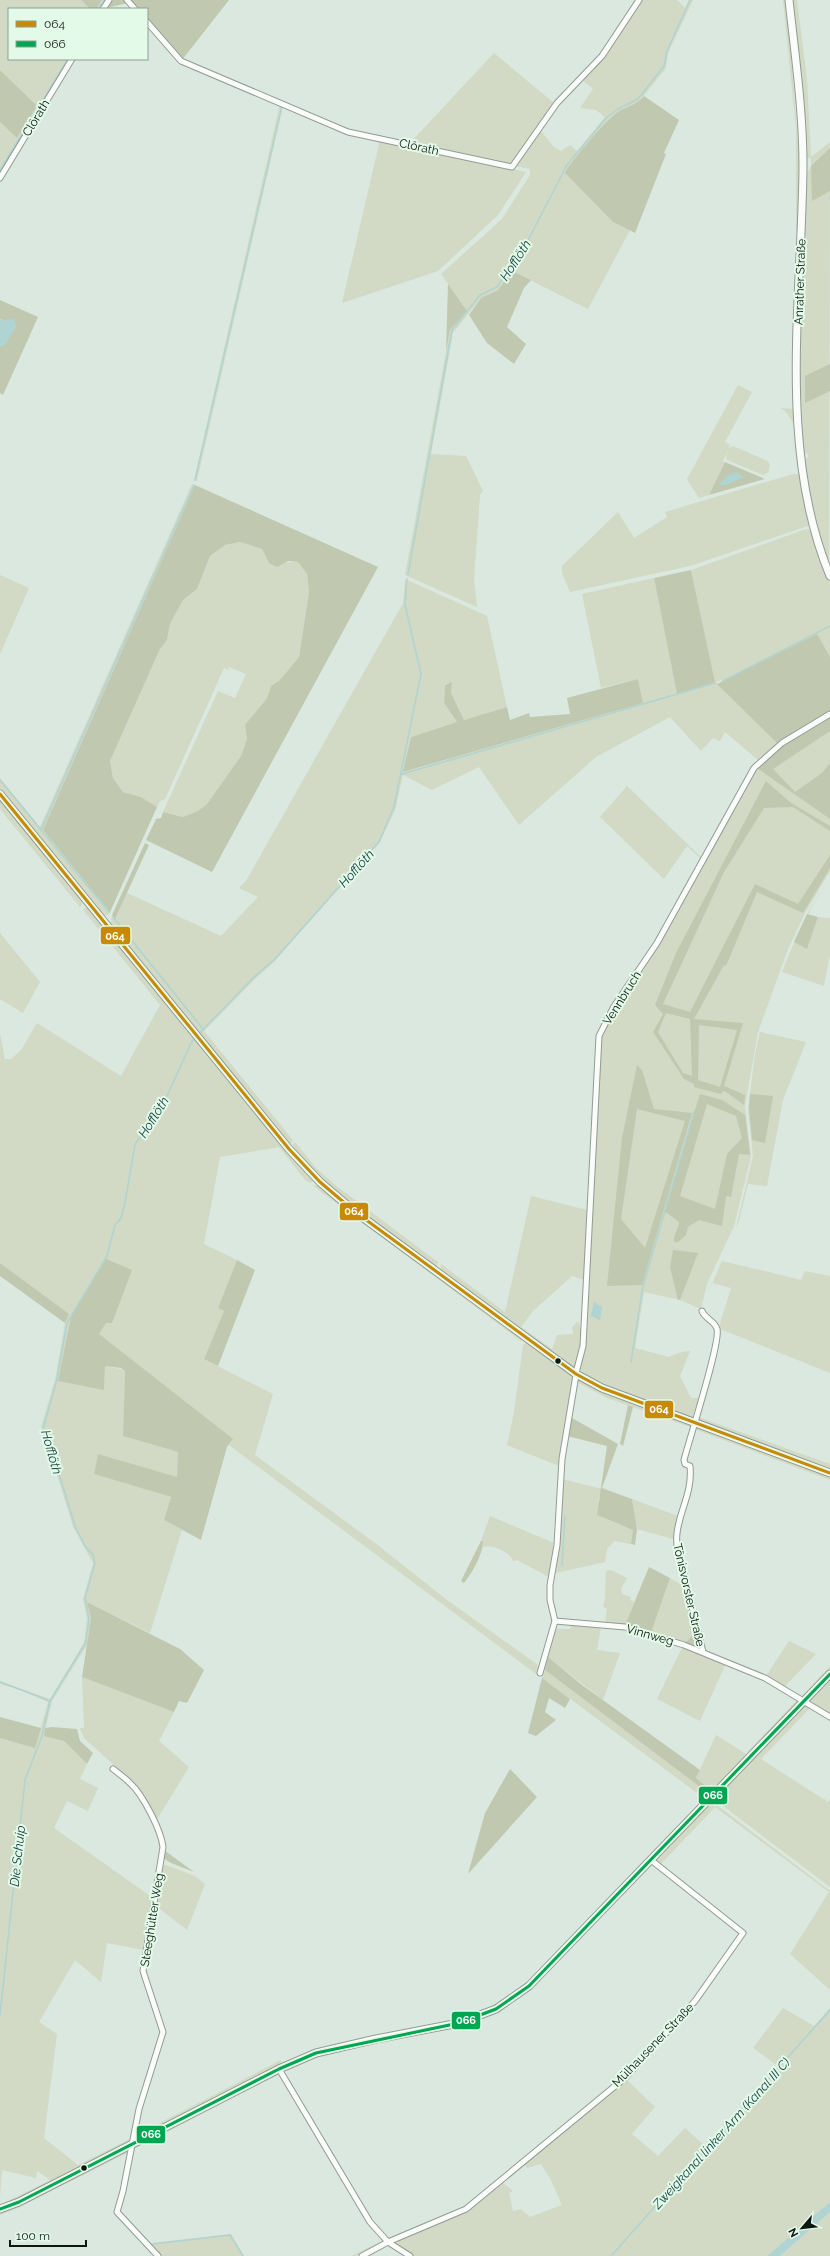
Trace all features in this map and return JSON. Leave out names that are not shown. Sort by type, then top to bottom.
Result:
[{"type":"main road","name":"Anrather Straße","points":[[789,0],[798,77],[803,164],[796,405],[801,470],[812,526],[827,562],[830,576]]},
{"type":"main road","points":[[0,794],[300,1162],[334,1196],[576,1374],[602,1388],[694,1424],[830,1473]]},
{"type":"main road","points":[[0,2209],[19,2202],[279,2069],[316,2053],[376,2039],[459,2023],[496,2009],[529,1986],[830,1674]]},
{"type":"street","points":[[127,0],[134,8]]},
{"type":"street","name":"Clörath","points":[[148,23],[181,61],[348,132],[512,167],[557,103],[602,56],[639,0]]},
{"type":"street","name":"Clörath","points":[[0,178],[71,60]]},
{"type":"street","name":"Vennbruch","points":[[576,1374],[583,1346],[599,1036],[613,1008],[658,943],[754,768],[782,743],[830,714]]},
{"type":"street","name":"Tönisvorster Straße","points":[[702,1310],[704,1316],[715,1325],[718,1331],[711,1363],[684,1460],[685,1464],[690,1466],[691,1475],[678,1524],[676,1540],[678,1558],[683,1569],[703,1652]]},
{"type":"street","points":[[540,1673],[555,1621],[550,1600],[550,1585],[558,1545],[562,1459],[576,1374]]},
{"type":"street","name":"Vinnweg","points":[[555,1621],[625,1627],[703,1652],[765,1678],[804,1701]]},
{"type":"street","points":[[804,1701],[830,1717]]},
{"type":"street","name":"Steeghütter Weg","points":[[113,1769],[131,1783],[140,1795],[162,1837],[163,1847],[143,1971],[163,2032],[139,2109],[123,2191],[117,2212],[158,2256]]},
{"type":"street","name":"Mülhausener Straße","points":[[362,2256],[388,2242],[466,2210],[626,2076],[695,2001],[743,1933],[651,1860]]},
{"type":"street","points":[[279,2069],[370,2222],[388,2242],[410,2256]]},
{"type":"green space","points":[[0,0],[81,0],[89,8],[8,8],[8,60],[69,60],[0,173],[0,122],[17,138],[36,106],[0,70]]},
{"type":"green space","points":[[81,0],[102,0],[98,8],[89,8]]},
{"type":"green space","points":[[113,0],[125,0],[128,3],[106,8]]},
{"type":"green space","points":[[130,0],[229,0],[182,60],[148,21],[148,8],[137,8]]},
{"type":"green space","points":[[642,0],[677,0],[685,8],[689,0],[693,0],[668,53],[666,68],[639,102],[618,112],[565,173],[613,222],[630,230],[588,309],[512,271],[498,290],[481,298],[453,333],[431,454],[466,456],[483,491],[480,495],[474,579],[477,607],[405,575],[450,330],[467,311],[441,274],[502,219],[530,175],[530,169],[516,166],[541,131],[554,147],[561,151],[570,145],[577,151],[605,117],[596,110],[580,108],[593,89],[582,80],[605,56]]},
{"type":"green space","points":[[783,0],[786,0],[787,6],[799,155],[800,231],[793,403],[798,232],[796,230],[796,129]]},
{"type":"green space","points":[[792,0],[797,0],[807,79],[811,157],[830,142],[829,559],[826,557],[814,519],[803,461],[808,457],[808,454],[802,451],[800,382],[806,175],[811,166],[811,158],[806,159]]},
{"type":"green space","points":[[494,53],[554,103],[512,165],[410,143]]},
{"type":"green space","points":[[0,70],[37,106],[17,138],[0,122]]},
{"type":"green space","points":[[644,96],[679,120],[664,153],[666,154],[635,233],[613,222],[565,173],[598,131],[613,116]]},
{"type":"green space","points":[[280,104],[283,106],[197,481],[194,480]]},
{"type":"green space","points":[[380,140],[526,172],[498,215],[438,271],[342,303]]},
{"type":"green space","points":[[830,148],[830,191],[812,201],[811,166]]},
{"type":"green space","points":[[512,271],[531,280],[524,288],[507,327],[526,344],[514,364],[487,343],[469,315],[481,298],[498,290]]},
{"type":"green space","points":[[448,284],[467,311],[450,330],[446,351]]},
{"type":"green space","points":[[0,300],[38,317],[3,395],[0,393],[0,346],[5,345],[2,319],[0,320]]},
{"type":"green space","points":[[830,364],[830,391],[805,403],[805,376]]},
{"type":"green space","points":[[738,385],[752,392],[725,442],[730,445],[723,461],[725,462],[709,495],[699,498],[687,479]]},
{"type":"green space","points":[[781,408],[793,409],[793,423],[787,413]]},
{"type":"green space","points":[[733,446],[768,461],[770,465],[768,473],[763,475],[727,460],[726,456],[729,448]]},
{"type":"green space","points":[[725,462],[765,479],[709,495]]},
{"type":"green space","points":[[793,474],[799,474],[809,523],[808,526],[690,566],[570,592],[562,573],[562,566],[618,512],[634,538],[667,517],[665,512]]},
{"type":"green space","points":[[192,484],[195,485],[43,830],[110,912],[108,915],[104,915],[0,790],[0,778],[40,827]]},
{"type":"green space","points":[[195,485],[378,567],[212,872],[146,840],[156,819],[161,818],[163,812],[183,817],[198,811],[207,804],[241,756],[247,739],[245,725],[267,698],[271,686],[280,680],[299,657],[309,592],[307,574],[298,562],[288,561],[277,567],[269,563],[262,549],[240,542],[225,545],[210,556],[197,589],[183,600],[170,624],[167,640],[160,649],[110,761],[113,778],[123,792],[141,797],[157,807],[110,912],[43,830]]},
{"type":"green space","points":[[806,529],[811,530],[830,584],[830,871],[805,913],[788,949],[758,1032],[745,1106],[751,1156],[734,1226],[707,1284],[701,1309],[680,1300],[644,1292],[635,1348],[669,1357],[681,1352],[690,1351],[680,1376],[691,1398],[699,1398],[692,1418],[690,1419],[611,1390],[584,1376],[580,1368],[585,1343],[600,1038],[614,1009],[662,939],[754,772],[784,744],[721,680],[716,682],[778,744],[759,761],[725,732],[720,741],[713,738],[701,751],[670,717],[596,757],[519,825],[479,767],[432,790],[403,775],[395,810],[380,842],[274,962],[255,979],[204,1031],[293,1140],[289,1146],[314,1180],[311,1183],[306,1181],[279,1147],[220,1157],[204,1244],[237,1260],[218,1308],[224,1311],[204,1359],[273,1394],[255,1455],[375,1543],[447,1600],[538,1665],[536,1674],[229,1445],[233,1440],[98,1334],[106,1323],[106,1259],[71,1316],[58,1381],[104,1389],[105,1366],[125,1371],[123,1436],[178,1452],[177,1478],[98,1454],[94,1474],[171,1497],[164,1520],[182,1530],[150,1633],[87,1602],[91,1618],[87,1645],[52,1701],[44,1735],[64,1741],[87,1764],[80,1779],[98,1788],[88,1811],[67,1801],[54,1828],[153,1898],[144,1950],[107,1943],[101,1982],[75,1960],[39,2022],[57,2034],[44,2138],[78,2165],[132,2138],[130,2142],[19,2200],[0,2207],[0,2205],[50,2180],[37,2171],[36,2178],[2,2170],[0,2198],[0,1738],[35,1747],[48,1702],[24,1691],[0,1684],[0,1681],[50,1699],[84,1643],[87,1618],[83,1599],[93,1563],[73,1527],[58,1478],[51,1464],[48,1446],[41,1427],[55,1380],[65,1323],[68,1314],[0,1263],[0,1034],[5,1059],[11,1059],[21,1050],[37,1023],[121,1076],[160,1005],[83,910],[86,907],[198,1033],[113,927],[111,923],[112,915],[115,919],[127,893],[221,936],[258,897],[239,888],[246,881],[403,603],[405,579],[487,616],[507,707],[464,720],[451,693],[452,683],[445,684],[444,703],[457,722],[411,737],[404,772],[643,703],[638,679],[601,688],[582,594],[654,578],[677,693],[715,682],[691,570]]},
{"type":"green space","points":[[240,542],[262,549],[269,563],[298,562],[307,574],[309,592],[299,657],[280,680],[271,686],[267,698],[245,725],[247,739],[241,756],[207,804],[198,811],[183,817],[163,812],[218,691],[235,698],[246,674],[229,667],[228,670],[224,668],[165,799],[160,801],[157,807],[141,797],[123,792],[113,778],[110,761],[160,649],[167,640],[170,624],[183,600],[197,589],[210,556],[225,545]]},
{"type":"green space","points":[[691,570],[715,682],[677,694],[654,578]]},
{"type":"green space","points":[[0,575],[29,588],[0,654]]},
{"type":"green space","points":[[817,634],[830,657],[830,712],[778,744],[717,684]]},
{"type":"green space","points":[[638,679],[643,703],[403,772],[411,737],[457,722],[444,703],[445,685],[452,682],[451,693],[464,720],[507,707],[510,720],[529,713],[530,717],[570,714],[567,698]]},
{"type":"green space","points":[[830,716],[830,731],[773,769],[795,792],[822,773],[830,763],[830,819],[757,768],[784,743]]},
{"type":"green space","points":[[766,781],[791,803],[830,826],[830,831],[793,807],[764,808],[724,872],[663,1004],[690,1012],[755,884],[798,904],[830,855],[830,868],[803,913],[757,892],[726,966],[724,965],[694,1019],[743,1023],[724,1086],[745,1095],[744,1105],[726,1092],[723,1091],[721,1094],[694,1087],[694,1084],[684,1079],[653,1032],[663,1014],[655,1005],[676,953]],"holes":[[[666,1013],[690,1019],[692,1076],[683,1073],[658,1032]],[[699,1025],[737,1030],[720,1087],[698,1080]]]},
{"type":"green space","points":[[627,786],[702,858],[700,862],[699,857],[687,846],[664,879],[600,817]]},
{"type":"green space","points":[[0,799],[80,896],[82,904],[80,907],[0,809]]},
{"type":"green space","points":[[145,843],[149,845],[115,919],[112,915]]},
{"type":"green space","points":[[830,876],[810,911],[794,942],[807,914]]},
{"type":"green space","points":[[807,914],[818,917],[807,949],[794,942]]},
{"type":"green space","points":[[818,917],[830,918],[830,955],[824,986],[782,972],[794,942],[807,949]]},
{"type":"green space","points":[[0,933],[40,982],[23,1013],[0,999]]},
{"type":"green space","points":[[760,1032],[806,1042],[783,1100],[767,1186],[748,1184],[739,1221],[722,1261],[801,1280],[805,1271],[830,1276],[830,1373],[720,1329],[731,1288],[712,1283],[736,1228],[753,1156],[748,1109],[755,1054]]},
{"type":"green space","points":[[637,1065],[642,1070],[654,1109],[692,1113],[642,1285],[607,1286],[622,1138]],"holes":[[[637,1109],[685,1121],[645,1248],[621,1219]]]},
{"type":"green space","points":[[700,1094],[722,1100],[745,1115],[750,1155],[739,1154],[731,1197],[726,1196],[722,1226],[699,1220],[688,1227],[686,1235],[678,1242],[674,1242],[674,1236],[679,1222],[664,1211]],"holes":[[[707,1104],[736,1116],[742,1138],[727,1154],[715,1209],[680,1196]]]},
{"type":"green space","points":[[750,1094],[773,1096],[765,1143],[752,1140],[749,1107]]},
{"type":"green space","points":[[295,1142],[316,1168],[335,1185],[438,1262],[437,1266],[435,1267],[334,1192],[291,1148]]},
{"type":"green space","points":[[312,1185],[321,1186],[351,1212],[521,1338],[521,1341]]},
{"type":"green space","points":[[531,1196],[587,1210],[584,1280],[572,1276],[533,1311],[521,1327],[552,1349],[557,1335],[573,1334],[572,1327],[578,1321],[582,1337],[579,1357],[575,1368],[570,1368],[440,1271],[441,1264],[505,1312]]},
{"type":"green space","points":[[673,1250],[698,1253],[680,1300],[678,1300],[670,1267]]},
{"type":"green space","points":[[106,1259],[132,1270],[112,1323],[106,1323],[99,1334],[233,1439],[227,1447],[201,1540],[164,1520],[171,1497],[94,1474],[98,1454],[177,1477],[178,1452],[123,1436],[125,1371],[121,1368],[105,1366],[104,1390],[58,1381],[71,1316]]},
{"type":"green space","points":[[237,1260],[255,1270],[218,1366],[204,1359],[224,1311],[218,1308]]},
{"type":"green space","points":[[0,1263],[69,1314],[65,1323],[0,1276]]},
{"type":"green space","points":[[527,1342],[574,1377],[559,1466],[507,1445],[514,1412],[523,1345]]},
{"type":"green space","points":[[580,1380],[609,1395],[689,1424],[690,1427],[607,1398],[577,1382]]},
{"type":"green space","points":[[628,1405],[633,1407],[623,1446],[620,1444]]},
{"type":"green space","points":[[698,1417],[830,1464],[830,1470],[698,1421]]},
{"type":"green space","points":[[572,1418],[618,1444],[602,1488],[632,1499],[637,1529],[635,1545],[631,1544],[633,1530],[597,1515],[607,1446],[567,1436]]},
{"type":"green space","points":[[695,1427],[830,1475],[830,1480],[694,1429]]},
{"type":"green space","points":[[562,1479],[602,1489],[598,1500],[603,1518],[634,1530],[631,1544],[614,1541],[607,1549],[605,1562],[556,1573]]},
{"type":"green space","points":[[632,1499],[678,1516],[673,1539],[637,1529]]},
{"type":"green space","points":[[490,1516],[554,1543],[549,1577],[517,1560],[513,1561],[505,1552],[496,1548],[487,1546],[483,1547],[483,1541],[481,1541]]},
{"type":"green space","points":[[481,1541],[483,1541],[483,1546],[479,1557],[474,1569],[464,1583],[461,1581]]},
{"type":"green space","points":[[649,1567],[670,1578],[651,1633],[625,1625]]},
{"type":"green space","points":[[611,1570],[627,1578],[621,1589],[622,1594],[631,1597],[630,1600],[634,1602],[625,1625],[605,1624],[607,1608],[603,1607],[605,1598],[606,1571]]},
{"type":"green space","points":[[670,1578],[685,1587],[695,1631],[685,1644],[651,1633]]},
{"type":"green space","points":[[87,1602],[180,1649],[204,1670],[187,1703],[179,1701],[174,1712],[82,1677],[91,1618]]},
{"type":"green space","points":[[571,1624],[601,1627],[597,1650],[620,1653],[603,1700],[548,1657],[556,1629],[570,1629]]},
{"type":"green space","points":[[695,1631],[701,1650],[685,1644]]},
{"type":"green space","points":[[789,1641],[816,1654],[784,1687],[766,1676]]},
{"type":"green space","points":[[683,1646],[726,1663],[700,1721],[657,1699]]},
{"type":"green space","points":[[548,1657],[582,1685],[700,1770],[696,1778],[711,1790],[708,1793],[545,1670]]},
{"type":"green space","points":[[830,1666],[830,1671],[804,1698],[801,1697]]},
{"type":"green space","points":[[545,1670],[708,1793],[704,1798],[542,1678]]},
{"type":"green space","points":[[82,1677],[174,1712],[159,1741],[189,1767],[156,1821],[134,1783],[84,1738],[80,1728],[84,1728]]},
{"type":"green space","points":[[830,1677],[830,1715],[811,1703],[809,1698]]},
{"type":"green space","points":[[542,1678],[570,1699],[565,1708],[549,1698],[545,1712],[556,1720],[536,1736],[528,1733]]},
{"type":"green space","points":[[798,1699],[800,1702],[752,1752],[748,1751]]},
{"type":"green space","points":[[804,1704],[811,1707],[761,1759],[828,1802],[830,1798],[830,1887],[714,1799]]},
{"type":"green space","points":[[0,1717],[41,1728],[35,1748],[0,1738]]},
{"type":"green space","points":[[52,1727],[77,1729],[80,1741],[93,1753],[87,1764],[64,1741],[44,1736],[45,1728]]},
{"type":"green space","points":[[716,1735],[746,1754],[747,1757],[711,1795],[708,1793],[711,1790],[696,1778]]},
{"type":"green space","points":[[510,1769],[537,1797],[468,1874],[485,1813]]},
{"type":"green space","points":[[710,1802],[717,1805],[830,1891],[830,1990],[790,1954],[829,1892],[715,1807],[660,1865],[655,1860]]},
{"type":"green space","points":[[164,1850],[194,1872],[171,1863],[163,1858]]},
{"type":"green space","points":[[166,1865],[195,1876],[205,1884],[187,1930],[156,1906],[162,1866]]},
{"type":"green space","points":[[783,2008],[814,2026],[830,2008],[830,2202],[767,2256],[412,2256],[397,2245],[398,2240],[471,2209],[502,2182],[513,2191],[509,2193],[513,2211],[521,2209],[530,2217],[562,2205],[550,2178],[541,2164],[527,2168],[523,2162],[626,2079],[655,2107],[632,2134],[658,2156],[685,2128],[706,2147],[778,2066],[753,2048]]},
{"type":"green space","points":[[281,2060],[282,2065],[136,2138],[135,2136]]},
{"type":"green space","points":[[275,2072],[280,2074],[132,2150],[140,2142]]},
{"type":"green space","points":[[124,2151],[127,2153],[18,2208],[0,2215],[0,2212]]},
{"type":"green space","points":[[830,2212],[830,2256],[780,2256]]},
{"type":"green space","points":[[231,2234],[244,2256],[160,2256],[151,2243]]},
{"type":"green space","points":[[384,2240],[378,2246],[369,2251],[360,2255],[351,2256]]},
{"type":"water","points":[[14,319],[16,327],[5,345],[0,346],[0,320]]},
{"type":"water","points":[[736,472],[744,477],[726,485],[719,485],[727,476]]},
{"type":"water","points":[[594,1302],[602,1307],[600,1320],[591,1316]]},
{"type":"water","points":[[830,2202],[830,2212],[780,2256],[767,2256]]},
{"type":"waterway","points":[[99,8],[104,0]]},
{"type":"waterway","name":"Hofflöth","points":[[408,574],[452,330],[480,295],[497,287],[524,248],[567,165],[607,117],[618,109],[638,99],[664,66],[667,51],[690,0]]},
{"type":"waterway","points":[[0,170],[67,60]]},
{"type":"waterway","points":[[195,480],[282,106]]},
{"type":"waterway","points":[[41,830],[194,485]]},
{"type":"waterway","name":"Hofflöth","points":[[199,1034],[254,977],[274,960],[379,842],[394,807],[421,674],[405,605],[407,579]]},
{"type":"waterway","points":[[723,681],[830,626]]},
{"type":"waterway","points":[[402,774],[715,683]]},
{"type":"waterway","points":[[0,780],[109,912]]},
{"type":"waterway","points":[[113,917],[203,1029]]},
{"type":"waterway","name":"Hofflöth","points":[[0,2015],[25,1780],[42,1736],[50,1701],[86,1642],[89,1619],[85,1598],[95,1563],[93,1555],[85,1546],[75,1526],[60,1477],[53,1464],[50,1446],[43,1429],[57,1379],[67,1323],[107,1256],[115,1225],[121,1218],[125,1203],[135,1144],[163,1105],[191,1043],[195,1038]]},
{"type":"waterway","points":[[631,1362],[643,1286],[694,1112]]},
{"type":"waterway","points":[[562,1565],[565,1516]]},
{"type":"waterway","points":[[0,1682],[50,1701]]},
{"type":"waterway","name":"Zweigkanal linker Arm (Kanal III C)","points":[[611,2256],[830,2010]]},
{"type":"waterway","points":[[153,2244],[230,2235],[243,2256]]},
{"type":"transit line","name":"064","points":[[0,794],[289,1149],[320,1182],[354,1211],[576,1374],[602,1388],[830,1473]]},
{"type":"transit line","name":"066","points":[[0,2209],[19,2202],[279,2069],[316,2053],[459,2023],[496,2009],[529,1986],[830,1674]]},
{"type":"water label","name":"Die Schuip","points":[[17,1856]]}]
